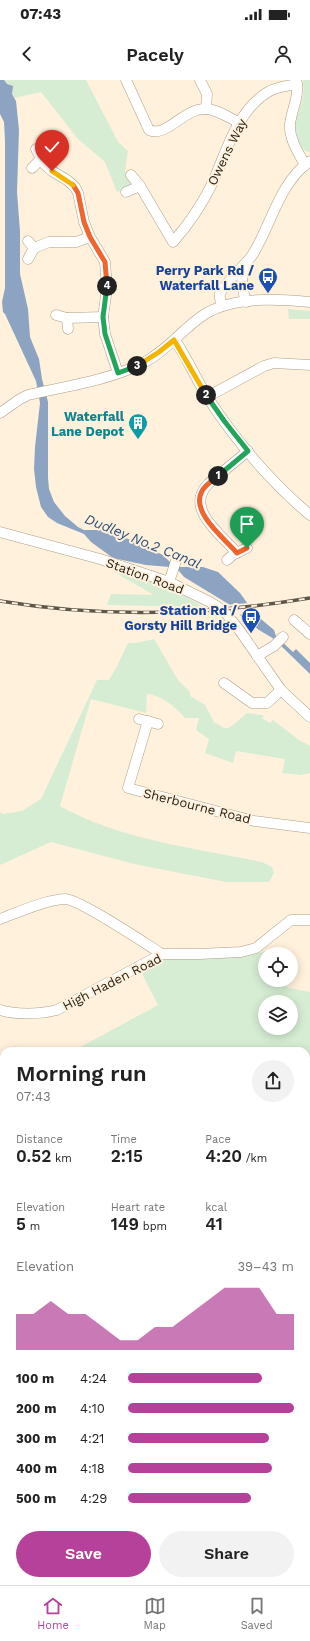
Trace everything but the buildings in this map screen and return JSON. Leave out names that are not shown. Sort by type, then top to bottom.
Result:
[{"type":"street","points":[[126,80],[149,130],[152,132],[162,131],[184,116],[196,110],[213,110],[240,123]]},
{"type":"street","points":[[200,80],[207,94],[206,109]]},
{"type":"street","points":[[246,302],[241,284],[242,273],[289,182],[307,163],[293,143],[290,130],[291,119],[297,100],[297,82]]},
{"type":"street","name":"Owens Way","points":[[140,186],[174,242],[184,229],[210,187],[240,123],[249,108],[268,92],[297,82]]},
{"type":"street","points":[[36,149],[41,159],[52,171],[75,187],[78,193],[81,214],[90,237],[105,262],[107,288],[103,317],[105,334],[118,373]]},
{"type":"street","points":[[32,168],[41,159]]},
{"type":"street","points":[[126,192],[140,186],[131,175]]},
{"type":"street","points":[[28,259],[31,244],[48,242],[76,242],[90,237]]},
{"type":"street","points":[[222,306],[220,299],[222,290],[248,262]]},
{"type":"street","points":[[0,413],[28,395],[100,379],[144,362],[174,340],[205,314],[222,306],[270,300],[310,302]]},
{"type":"street","points":[[56,315],[67,318],[103,317]]},
{"type":"street","points":[[67,318],[68,329]]},
{"type":"street","points":[[174,340],[207,396],[225,422],[248,451],[278,484],[310,515]]},
{"type":"street","points":[[207,396],[264,366],[274,363],[310,364]]},
{"type":"street","points":[[237,553],[204,515],[200,507],[200,498],[202,490],[208,484],[248,451]]},
{"type":"street","name":"Station Road","points":[[0,532],[169,579],[210,602],[224,611],[240,631],[281,690],[310,717]]},
{"type":"street","points":[[228,560],[247,548]]},
{"type":"street","points":[[169,579],[176,561]]},
{"type":"street","points":[[294,620],[310,634]]},
{"type":"street","points":[[258,656],[274,646],[283,637]]},
{"type":"street","points":[[224,683],[252,703],[267,703],[281,690]]},
{"type":"street","name":"Sherbourne Road","points":[[148,721],[128,788],[254,821],[310,828]]},
{"type":"street","points":[[0,919],[50,902],[67,899],[82,905],[162,954]]},
{"type":"street","name":"High Haden Road","points":[[0,1010],[43,1013],[57,1010],[162,954],[241,952],[256,948],[290,920],[310,920]]},
{"type":"green space","points":[[4,80],[86,80],[118,142],[128,151],[125,171],[133,185],[117,192],[105,162],[78,139],[41,92],[15,98]]},
{"type":"green space","points":[[303,80],[310,80],[310,152],[306,151],[300,146],[295,131],[296,119],[303,96]]},
{"type":"green space","points":[[288,309],[310,311],[310,319],[289,319]]},
{"type":"green space","points":[[118,571],[162,583],[204,607],[107,605],[111,594],[154,595],[119,575]]},
{"type":"green space","points":[[154,639],[178,680],[190,692],[190,696],[205,705],[214,722],[224,728],[229,728],[247,713],[262,715],[264,716],[262,718],[270,723],[273,720],[299,740],[310,746],[310,773],[301,775],[282,773],[285,759],[236,751],[233,763],[205,753],[209,739],[196,730],[199,718],[185,718],[173,706],[158,697],[147,694],[146,713],[91,699],[60,806],[83,818],[158,842],[262,862],[272,867],[274,873],[269,882],[226,882],[134,864],[51,842],[0,865],[0,812],[3,814],[22,811],[41,799],[97,680],[109,680],[128,643],[136,643]]},
{"type":"green space","points":[[258,953],[258,987],[287,987],[310,992],[310,1047],[80,1047],[158,1005],[140,970],[157,960],[242,957]]},
{"type":"water","points":[[0,80],[4,80],[7,84],[13,86],[12,94],[16,101],[19,130],[17,192],[20,231],[20,274],[28,309],[30,337],[39,359],[48,402],[48,478],[49,489],[54,502],[65,516],[84,530],[105,530],[131,540],[163,555],[171,563],[179,567],[203,567],[218,572],[240,593],[255,614],[274,630],[276,636],[293,652],[296,649],[310,663],[310,674],[274,639],[243,618],[230,605],[184,577],[179,571],[170,567],[146,565],[113,558],[91,542],[84,534],[57,523],[48,517],[41,507],[36,487],[34,469],[40,403],[36,381],[3,312],[2,302],[5,288],[5,141],[4,122],[0,114]]},
{"type":"pier","points":[[249,603],[257,613],[237,615],[225,605]]},
{"type":"railway","points":[[0,601],[77,610],[155,612],[233,608],[310,598]]},
{"type":"place","name":"Perry Park Rd / Waterfall Lane","points":[[268,294]]},
{"type":"place","name":"Waterfall Lane Depot","points":[[138,440]]},
{"type":"place","name":"Station Rd / Gorsty Hill Bridge","points":[[251,634]]},
{"type":"route","points":[[52,171],[75,187],[78,193],[81,214],[90,237],[105,262],[107,288],[103,317],[105,334],[118,373],[144,362],[174,340],[207,396],[248,451],[208,484],[202,490],[200,498],[201,511],[207,520],[237,553],[244,551],[247,548]]},
{"type":"water label","name":"Dudley No.2 Canal","points":[[143,541]]}]
